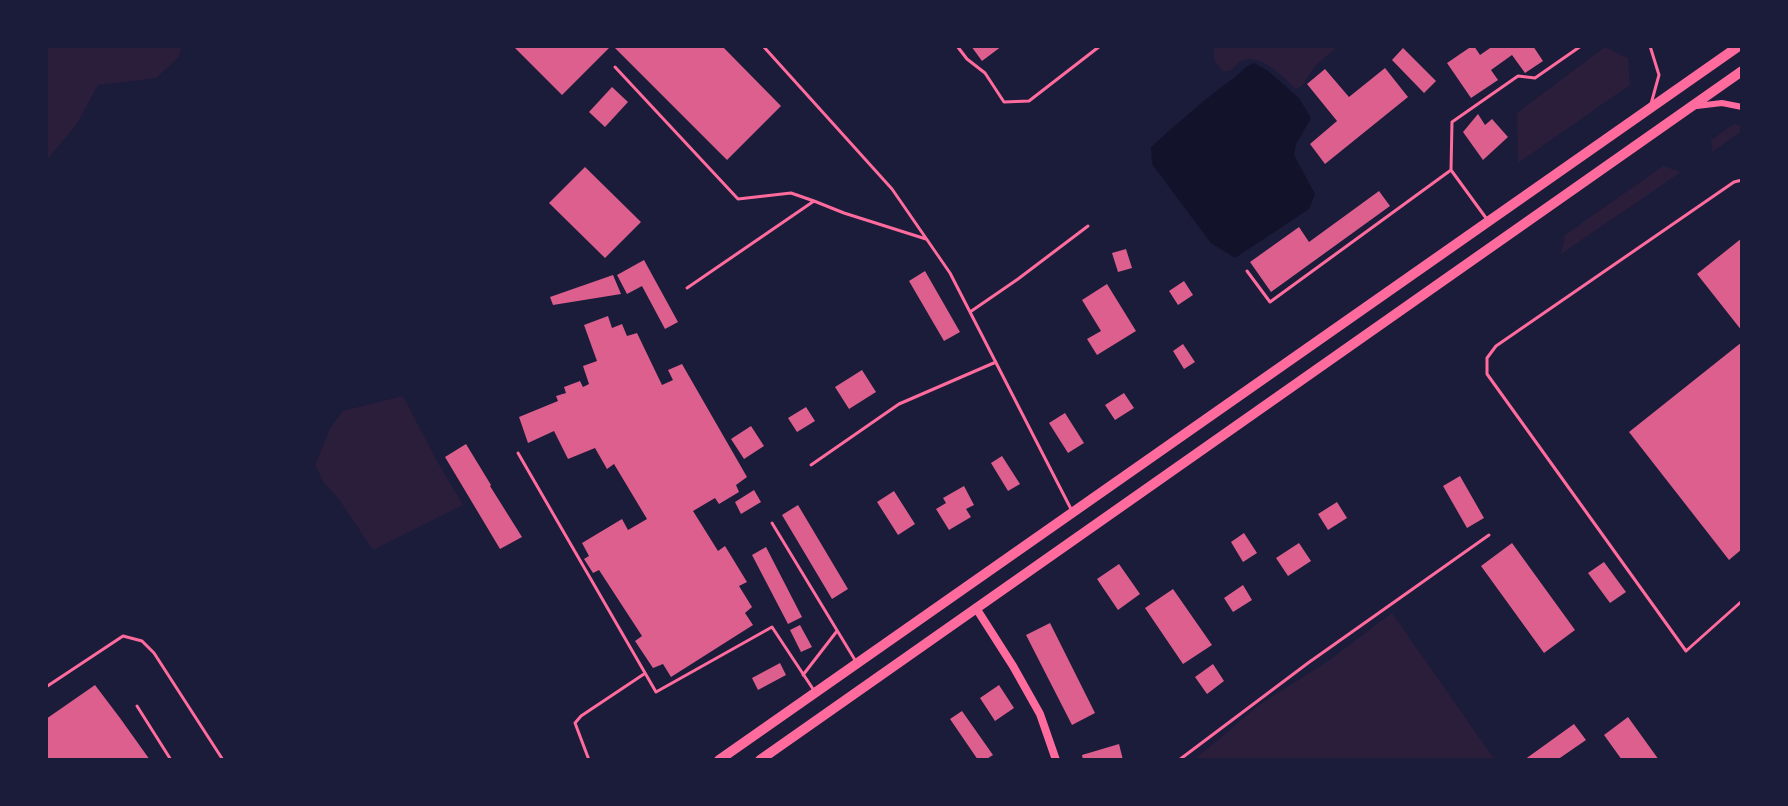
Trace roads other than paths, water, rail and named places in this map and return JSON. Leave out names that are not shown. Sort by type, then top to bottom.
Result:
[{"type":"highway","points":[[719,760],[1739,46]]},
{"type":"highway","points":[[760,760],[1742,71]]},
{"type":"main road","points":[[976,608],[1040,714],[1056,760]]},
{"type":"street","points":[[1690,107],[1722,103],[1742,107]]},
{"type":"lane","points":[[763,46],[892,189],[950,273],[1073,512]]},
{"type":"lane","points":[[957,46],[967,59],[985,73],[1004,102],[1029,101],[1100,46]]},
{"type":"lane","points":[[1489,221],[1451,170],[1452,122],[1518,76],[1535,78],[1581,46]]},
{"type":"lane","points":[[1650,46],[1659,75],[1650,109]]},
{"type":"lane","points":[[615,67],[738,199],[791,193],[927,239]]},
{"type":"lane","points":[[1247,271],[1270,302],[1451,170]]},
{"type":"lane","points":[[1742,180],[1734,182],[1496,346],[1487,358],[1487,374],[1686,651],[1742,601]]},
{"type":"lane","points":[[687,288],[814,201]]},
{"type":"lane","points":[[970,312],[1088,226]]},
{"type":"lane","points":[[811,465],[899,404],[996,362]]},
{"type":"lane","points":[[518,453],[656,692],[772,627],[815,692]]},
{"type":"lane","points":[[772,523],[857,663]]},
{"type":"lane","points":[[1179,760],[1489,535]]},
{"type":"lane","points":[[803,675],[837,631]]},
{"type":"lane","points":[[46,687],[123,636],[142,641],[154,653],[223,760]]},
{"type":"lane","points":[[589,760],[575,723],[645,674]]},
{"type":"lane","points":[[137,706],[171,760]]}]
